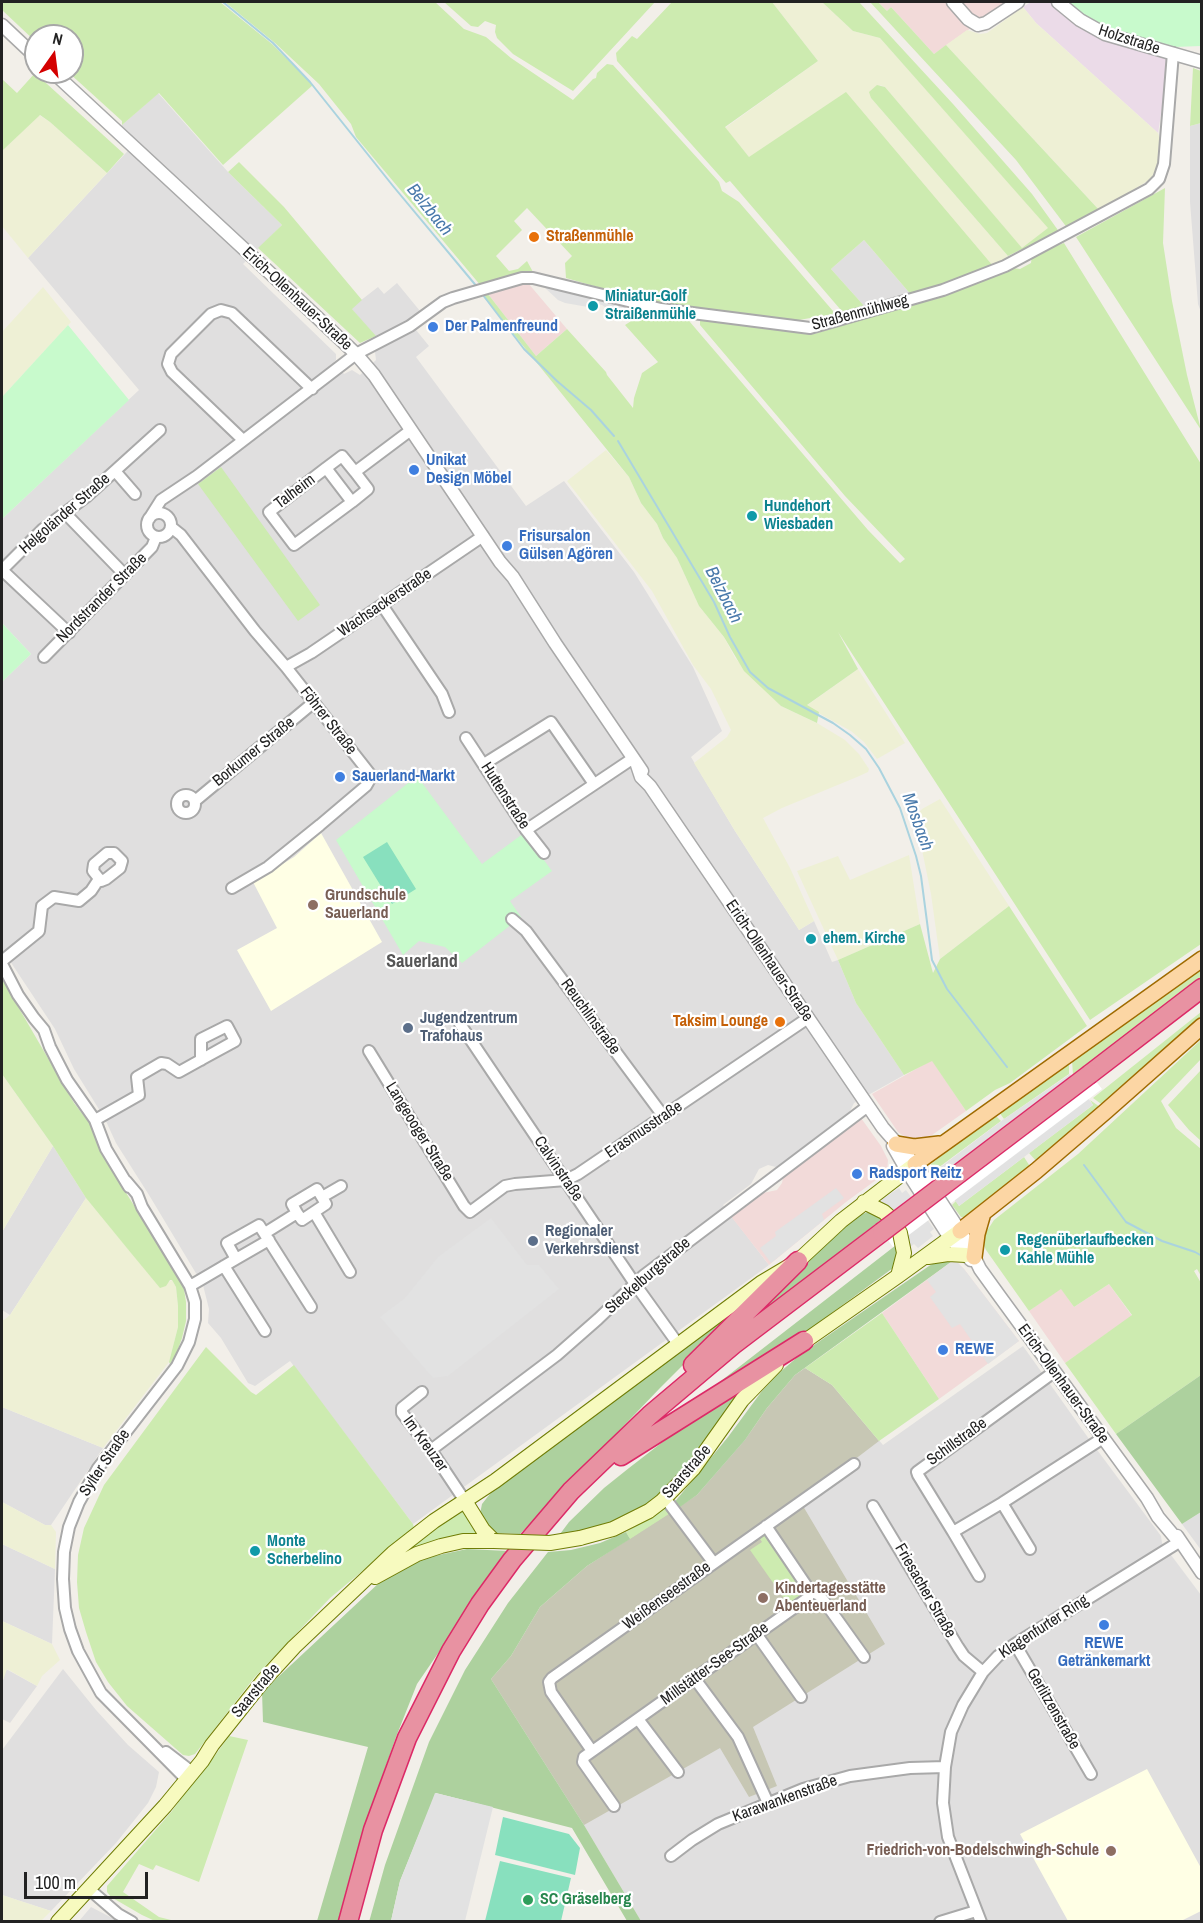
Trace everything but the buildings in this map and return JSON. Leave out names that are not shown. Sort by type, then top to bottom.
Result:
[{"type":"highway","points":[[1093,1078],[1202,988]]},
{"type":"highway","points":[[348,1922],[362,1866],[395,1768],[421,1709],[451,1651],[496,1582],[531,1537],[592,1470],[650,1415],[733,1345],[885,1236],[1093,1078],[1202,1001]]},
{"type":"highway","points":[[358,1922],[380,1842],[404,1771],[429,1713],[460,1656],[493,1603],[531,1552],[572,1505],[657,1422],[885,1236]]},
{"type":"highway","points":[[650,1415],[682,1376],[798,1261]]},
{"type":"highway","points":[[621,1456],[804,1341]]},
{"type":"main road","points":[[910,1167],[1202,959]]},
{"type":"main road","points":[[955,1234],[1106,1111],[1202,1026]]},
{"type":"main road","points":[[892,1140],[914,1147],[926,1147],[948,1140]]},
{"type":"main road","name":"Saarstraße","points":[[58,1922],[134,1841],[204,1759],[212,1745],[263,1681],[294,1647],[393,1553],[434,1521],[495,1481],[761,1283],[798,1261],[864,1202],[910,1167]]},
{"type":"main road","points":[[864,1202],[884,1212],[894,1221],[900,1233],[904,1253],[898,1276]]},
{"type":"main road","points":[[923,1259],[948,1254],[974,1260],[977,1234],[983,1213]]},
{"type":"main road","name":"Saarstraße","points":[[354,1588],[417,1554],[441,1546],[463,1541],[550,1543],[580,1539],[614,1529],[649,1511],[693,1469],[742,1401],[772,1368],[804,1341],[923,1259],[955,1234]]},
{"type":"main road","points":[[474,1517],[477,1499],[495,1481]]},
{"type":"main road","points":[[465,1501],[483,1530],[494,1541]]},
{"type":"street","points":[[954,2],[968,19],[978,25],[986,23],[1018,2]]},
{"type":"street","name":"Holzstraße","points":[[1058,2],[1080,20],[1105,34],[1202,62]]},
{"type":"street","points":[[2,25],[24,46]]},
{"type":"street","name":"Holzstraße","points":[[1173,53],[1202,54]]},
{"type":"street","name":"Straßenmühlweg","points":[[356,354],[410,326],[443,302],[522,278],[533,278],[661,309],[801,327],[818,326],[975,279],[1066,235],[1149,189],[1160,179],[1163,172],[1173,53]]},
{"type":"street","name":"Erich-Ollenhauer-Straße","points":[[66,84],[356,354],[374,375],[483,536],[509,579],[518,587],[635,762],[641,777],[650,786],[955,1234],[1147,1498],[1158,1517],[1202,1574]]},
{"type":"street","points":[[243,440],[172,372],[168,363],[171,354],[211,314],[220,310],[232,313],[312,389]]},
{"type":"street","points":[[171,527],[164,536],[156,537],[148,530],[149,519],[157,503],[197,476],[356,354]]},
{"type":"street","name":"Helgoländer Straße","points":[[69,633],[2,570],[42,529],[115,471],[160,430]]},
{"type":"street","points":[[355,472],[411,430]]},
{"type":"street","name":"Talheim","points":[[342,456],[368,489],[294,545],[269,512],[326,468],[342,456]]},
{"type":"street","name":"Talheim","points":[[326,468],[352,502]]},
{"type":"street","name":"Helgoländer Straße","points":[[115,471],[135,494]]},
{"type":"street","points":[[149,519],[154,514],[165,515],[169,494]]},
{"type":"street","points":[[64,513],[125,575]]},
{"type":"street","name":"Föhrer Straße","points":[[165,515],[170,520],[171,527],[181,535],[370,774],[370,779],[356,794],[268,867],[232,888]]},
{"type":"street","name":"Wachsackerstraße","points":[[286,667],[312,653],[483,536]]},
{"type":"street","name":"Nordstrander Straße","points":[[44,657],[152,547],[156,537]]},
{"type":"street","points":[[382,604],[442,694],[449,712]]},
{"type":"street","name":"Borkumer Straße","points":[[195,801],[313,703]]},
{"type":"street","points":[[484,764],[551,722],[594,784]]},
{"type":"street","name":"Huttenstraße","points":[[466,738],[544,854]]},
{"type":"street","points":[[526,830],[594,784],[635,762]]},
{"type":"street","points":[[2,963],[39,931],[42,906],[54,897],[79,901],[91,891],[97,882],[101,881]]},
{"type":"street","name":"Reuchlinstraße","points":[[512,919],[526,931],[664,1118]]},
{"type":"street","name":"Sylter Straße","points":[[2,963],[67,1080],[95,1120],[106,1149],[133,1196],[142,1207],[191,1291],[193,1326],[187,1347],[177,1366],[115,1444],[90,1481],[69,1527],[64,1552],[63,1579],[65,1608],[70,1629],[80,1657],[101,1693],[189,1776]]},
{"type":"street","name":"Erasmusstraße","points":[[470,1212],[505,1186],[566,1180],[578,1174],[664,1118],[808,1018]]},
{"type":"street","name":"Calvinstraße","points":[[460,1024],[678,1344]]},
{"type":"street","name":"Langeooger Straße","points":[[369,1051],[464,1206],[470,1212]]},
{"type":"street","points":[[95,1120],[139,1095],[137,1077],[160,1063],[180,1072],[201,1060]]},
{"type":"street","name":"Steckelburgstraße","points":[[431,1450],[556,1355],[635,1284],[729,1209],[762,1187],[868,1106]]},
{"type":"street","points":[[322,1197],[341,1186]]},
{"type":"street","points":[[317,1189],[326,1204],[314,1212],[302,1220],[292,1204],[317,1189]]},
{"type":"street","points":[[314,1212],[350,1272]]},
{"type":"street","points":[[191,1291],[297,1213]]},
{"type":"street","points":[[236,1259],[227,1244],[260,1225],[311,1306]]},
{"type":"street","points":[[224,1266],[265,1331]]},
{"type":"street","name":"Schillstraße","points":[[979,1576],[917,1472],[1054,1372]]},
{"type":"street","name":"Im Kreuzer","points":[[422,1392],[401,1410],[465,1501]]},
{"type":"street","points":[[953,1532],[1103,1438]]},
{"type":"street","name":"Weißenseestraße","points":[[592,1751],[551,1692],[549,1682],[552,1678],[854,1464]]},
{"type":"street","points":[[665,1498],[713,1562]]},
{"type":"street","points":[[1002,1503],[1030,1549]]},
{"type":"street","name":"Friesacher Straße","points":[[873,1506],[958,1647],[964,1656],[983,1672]]},
{"type":"street","points":[[766,1526],[810,1591],[824,1600],[864,1657]]},
{"type":"street","name":"Klagenfurter Ring","points":[[979,1916],[947,1831],[943,1803],[945,1767],[956,1717],[983,1672],[998,1656],[1179,1542]]},
{"type":"street","name":"Millstätter-See-Straße","points":[[614,1806],[582,1759],[808,1598],[810,1591]]},
{"type":"street","points":[[757,1635],[801,1697]]},
{"type":"street","name":"Gerlitzenstraße","points":[[1015,1644],[1091,1774]]},
{"type":"street","points":[[695,1679],[738,1737],[768,1803]]},
{"type":"street","points":[[638,1719],[678,1772]]},
{"type":"street","name":"Karawankenstraße","points":[[670,1856],[718,1824],[803,1789],[844,1777],[910,1768],[945,1767]]},
{"type":"street","points":[[89,1889],[118,1914],[132,1922]]},
{"type":"street","points":[[940,1922],[979,1916]]},
{"type":"shaded area","points":[[772,2],[822,2],[853,31],[880,38],[1049,228],[1022,249],[885,87],[880,85],[871,98],[1008,256],[1002,262],[993,266],[749,157],[725,128],[818,61]]},
{"type":"shaded area","points":[[878,2],[1008,2],[934,54],[891,7],[887,11]]},
{"type":"shaded area","points":[[1031,2],[1055,2],[1170,57],[1158,133],[1036,23],[1023,7]]},
{"type":"shaded area","points":[[1023,7],[1036,23],[1158,133],[1162,146],[1159,168],[1149,180],[1100,211],[946,45],[967,30],[980,34],[987,33]]},
{"type":"shaded area","points":[[158,93],[228,172],[282,225],[243,264],[336,354],[334,362],[344,374],[352,370],[360,375],[376,360],[375,352],[382,345],[351,308],[378,287],[384,294],[397,283],[420,311],[408,320],[429,346],[416,357],[526,506],[564,481],[634,572],[693,667],[722,731],[691,757],[735,831],[799,930],[814,921],[832,962],[838,960],[856,1003],[904,1075],[854,1103],[850,1111],[780,1168],[768,1165],[759,1169],[751,1184],[723,1205],[769,1265],[413,1524],[290,1361],[255,1386],[248,1383],[221,1338],[208,1323],[209,1309],[203,1285],[116,1143],[105,1119],[74,1069],[55,1029],[2,949],[2,682],[31,654],[2,623],[2,519],[139,390],[28,258],[137,141],[122,125]]},
{"type":"shaded area","points":[[39,115],[50,122],[107,173],[28,258],[2,226],[2,151]]},
{"type":"shaded area","points":[[1201,123],[1201,312],[1198,304],[1190,202],[1190,126]]},
{"type":"shaded area","points":[[864,240],[913,297],[866,308],[831,269]]},
{"type":"shaded area","points":[[528,283],[567,329],[536,356],[488,294]]},
{"type":"shaded area","points":[[543,286],[639,310],[638,315],[633,319],[623,319],[602,305],[590,302],[588,307],[565,303],[558,300]]},
{"type":"shaded area","points":[[43,287],[71,322],[2,397],[2,332]]},
{"type":"shaded area","points":[[606,450],[629,477],[641,503],[657,524],[663,538],[677,558],[699,606],[724,637],[735,658],[781,706],[817,723],[845,740],[859,754],[869,769],[868,772],[763,818],[790,868],[814,921],[799,930],[694,763],[727,737],[731,730],[711,689],[693,665],[652,591],[567,481]]},
{"type":"shaded area","points":[[858,669],[905,743],[877,759],[864,742],[851,731],[806,706]]},
{"type":"shaded area","points":[[940,799],[1009,906],[940,959],[931,894],[916,828],[917,815],[922,809]]},
{"type":"shaded area","name":"Grundschule Sauerland","points":[[321,833],[382,942],[271,1011],[237,950],[277,928],[253,882],[294,857]]},
{"type":"shaded area","points":[[909,855],[920,924],[838,960],[797,871],[838,856],[850,880]]},
{"type":"shaded area","points":[[932,1060],[966,1111],[925,1140],[913,1142],[898,1132],[872,1094]]},
{"type":"shaded area","points":[[2,1074],[53,1146],[2,1232]]},
{"type":"shaded area","points":[[1070,1074],[1093,1105],[959,1206],[934,1172],[1004,1119]]},
{"type":"shaded area","points":[[861,1118],[888,1160],[887,1172],[846,1202],[769,1265],[730,1215],[763,1193],[777,1190],[782,1183],[784,1173]]},
{"type":"shaded area","points":[[53,1146],[86,1198],[10,1315],[2,1310],[2,1232]]},
{"type":"shaded area","points":[[836,1188],[844,1198],[822,1214],[824,1220],[771,1263],[760,1248],[776,1236],[775,1232]]},
{"type":"shaded area","points":[[899,1188],[902,1193],[906,1190],[934,1229],[930,1232],[933,1236],[918,1248],[914,1244],[909,1248],[881,1200]]},
{"type":"shaded area","points":[[86,1198],[160,1287],[172,1280],[176,1287],[178,1306],[178,1327],[169,1362],[103,1448],[2,1407],[2,1319],[10,1315]]},
{"type":"shaded area","points":[[491,1218],[527,1265],[539,1265],[559,1289],[448,1376],[433,1378],[380,1317],[405,1298],[438,1257]]},
{"type":"shaded area","points":[[951,1262],[958,1263],[964,1269],[1019,1341],[939,1399],[882,1313]]},
{"type":"shaded area","points":[[951,1262],[958,1263],[964,1269],[1019,1341],[988,1364],[960,1324],[952,1328],[930,1297],[936,1292],[927,1280]]},
{"type":"shaded area","points":[[1109,1284],[1132,1316],[1065,1363],[1029,1311],[1061,1288],[1074,1307]]},
{"type":"shaded area","points":[[1023,1346],[1201,1595],[1201,1921],[641,1921],[584,1825],[491,1679],[697,1495],[805,1368],[832,1385],[883,1445]]},
{"type":"shaded area","points":[[805,1368],[832,1385],[879,1441],[800,1501],[885,1644],[753,1727],[777,1786],[749,1797],[720,1748],[584,1825],[491,1679],[511,1656],[540,1607],[587,1566],[697,1495],[745,1440],[767,1408],[795,1375]]},
{"type":"shaded area","points":[[2,1407],[103,1448],[51,1525],[45,1525],[2,1502]]},
{"type":"shaded area","points":[[2,1502],[45,1525],[51,1525],[56,1532],[55,1569],[2,1544]]},
{"type":"shaded area","points":[[1201,1512],[1201,1550],[1182,1524]]},
{"type":"shaded area","points":[[2,1544],[55,1569],[52,1644],[2,1621]]},
{"type":"shaded area","points":[[2,1621],[52,1644],[60,1660],[42,1676],[37,1686],[7,1669],[2,1683]]},
{"type":"shaded area","points":[[6,1669],[37,1686],[10,1723],[2,1719],[2,1683]]},
{"type":"shaded area","points":[[63,1669],[128,1745],[159,1772],[156,1787],[148,1803],[116,1843],[51,1911],[2,1895],[2,1750]]},
{"type":"shaded area","name":"Friedrich-von-Bodelschwingh-Schule","points":[[1147,1769],[1201,1868],[1201,1911],[1181,1921],[1068,1921],[1020,1834]]},
{"type":"shaded area","points":[[435,1793],[493,1807],[465,1921],[391,1921],[400,1881]]},
{"type":"shaded area","points":[[2,1895],[51,1911],[41,1921],[2,1921]]},
{"type":"shaded area","points":[[91,1907],[118,1921],[79,1921]]},
{"type":"green space","points":[[2,2],[220,2],[272,44],[313,85],[223,165],[159,93],[122,125],[122,121],[81,84],[84,84],[84,24],[24,24],[24,31],[2,10]]},
{"type":"green space","points":[[225,2],[435,2],[464,29],[486,37],[511,58],[573,100],[607,64],[613,65],[719,182],[722,191],[739,202],[833,311],[833,314],[799,320],[799,323],[646,301],[566,278],[565,263],[572,256],[527,208],[514,221],[522,230],[496,256],[509,271],[518,269],[527,261],[533,272],[504,277],[481,286],[356,137],[351,124],[319,84],[275,43]]},
{"type":"green space","points":[[444,2],[655,2],[573,91],[513,54],[497,38],[496,25],[485,21],[478,27],[471,26]]},
{"type":"green space","points":[[672,2],[772,2],[818,61],[725,127],[749,157],[846,92],[993,266],[913,297],[864,240],[831,269],[866,308],[846,313],[840,309],[730,181],[726,183],[617,61],[616,53],[632,36],[637,39]]},
{"type":"green space","points":[[822,2],[859,2],[1032,194],[1060,233],[1008,256],[871,98],[869,92],[877,85],[885,87],[1022,248],[1048,228],[880,38],[853,31]]},
{"type":"green space","points":[[870,2],[878,2],[887,11],[891,7],[934,54],[946,45],[1100,211],[1068,229],[1016,160]]},
{"type":"green space","points":[[1067,2],[1201,2],[1201,46],[1174,47],[1114,32],[1084,16]]},
{"type":"green space","points":[[1193,68],[1201,71],[1201,123],[1190,126]]},
{"type":"green space","points":[[2,79],[17,93],[25,84],[47,84],[124,154],[107,173],[40,115],[2,151]]},
{"type":"green space","points":[[239,162],[284,207],[362,300],[352,309],[376,336],[360,343],[258,248],[282,225],[228,172]]},
{"type":"green space","points":[[1165,188],[1163,243],[1187,375],[1201,430],[1076,237]]},
{"type":"green space","points":[[1064,243],[1201,464],[1201,944],[1090,1020],[838,632],[858,669],[807,705],[819,712],[817,723],[781,706],[744,671],[724,637],[699,606],[677,558],[663,538],[657,524],[641,503],[629,477],[482,295],[488,294],[536,356],[567,329],[606,372],[633,408],[642,373],[658,362],[625,325],[639,316],[640,310],[684,315],[868,530],[900,563],[905,559],[845,496],[700,325],[700,318],[814,334],[966,286],[1013,268],[1020,269],[1031,263],[1032,255]]},
{"type":"green space","points":[[68,325],[129,400],[2,519],[2,397]]},
{"type":"green space","points":[[221,467],[320,605],[298,621],[198,484]]},
{"type":"green space","points":[[2,623],[31,654],[2,682]]},
{"type":"green space","points":[[417,776],[482,864],[524,833],[552,871],[510,901],[521,917],[462,963],[445,947],[419,941],[403,955],[336,840]]},
{"type":"green space","points":[[387,842],[416,889],[392,904],[363,857]]},
{"type":"green space","points":[[1009,906],[1087,1026],[1010,1083],[995,1090],[966,1111],[932,1061],[904,1075],[856,1003],[838,960],[920,924],[933,973],[940,959]]},
{"type":"green space","points":[[1201,964],[1201,977],[1073,1075],[1072,1060]]},
{"type":"green space","points":[[2,979],[74,1103],[91,1125],[106,1161],[174,1269],[184,1289],[186,1321],[176,1355],[170,1364],[178,1327],[176,1287],[172,1280],[160,1288],[131,1253],[86,1198],[53,1146],[2,1074]]},
{"type":"green space","points":[[1201,1012],[1201,1022],[1104,1106],[1093,1098]]},
{"type":"green space","points":[[1201,1040],[1201,1059],[1161,1101],[1176,1128],[1201,1149],[1201,1276],[1197,1269],[1194,1271],[1201,1283],[1201,1375],[1116,1434],[1065,1363],[1132,1315],[1109,1284],[1074,1307],[1061,1289],[1029,1311],[986,1250],[983,1237],[994,1220],[1078,1154]]},
{"type":"green space","points":[[1069,1060],[1069,1074],[1004,1119],[999,1112]]},
{"type":"green space","points":[[1201,1070],[1201,1141],[1168,1105]]},
{"type":"green space","points":[[1090,1100],[1100,1107],[1037,1162],[1029,1153],[1093,1105]]},
{"type":"green space","points":[[992,1116],[1001,1121],[934,1171],[937,1176],[934,1178],[929,1172],[931,1164]]},
{"type":"green space","points":[[1024,1157],[1031,1168],[967,1220],[961,1217],[952,1205],[956,1201],[959,1206]]},
{"type":"green space","points":[[870,1211],[882,1219],[724,1342],[801,1265],[858,1216]]},
{"type":"green space","points":[[900,1242],[897,1262],[893,1268],[784,1348],[699,1398]]},
{"type":"green space","points":[[945,1261],[951,1262],[795,1375],[767,1408],[745,1440],[697,1495],[677,1509],[673,1504],[762,1391],[779,1373],[801,1354],[929,1266]]},
{"type":"green space","points":[[751,1297],[520,1534],[495,1533],[485,1526],[480,1514],[482,1504],[493,1490]]},
{"type":"green space","points":[[882,1313],[939,1399],[879,1441],[832,1385],[805,1368]]},
{"type":"green space","points":[[206,1347],[256,1395],[294,1365],[414,1528],[330,1598],[254,1678],[195,1754],[189,1756],[183,1755],[127,1706],[96,1662],[79,1608],[78,1555],[84,1528],[104,1485]]},
{"type":"green space","points":[[1201,1375],[1201,1512],[1182,1524],[1116,1434]]},
{"type":"green space","points":[[753,1381],[703,1451],[648,1507],[611,1526],[560,1534],[604,1488],[629,1468],[673,1434]]},
{"type":"green space","points":[[669,1506],[672,1512],[630,1539],[626,1532]]},
{"type":"green space","points":[[463,1508],[480,1536],[397,1557]]},
{"type":"green space","points":[[626,1532],[630,1539],[587,1566],[540,1607],[511,1656],[491,1679],[584,1825],[641,1921],[627,1921],[572,1828],[436,1793],[400,1881],[391,1921],[369,1922],[385,1865],[429,1742],[465,1670],[508,1603],[548,1552],[571,1550],[600,1543]]},
{"type":"green space","points":[[766,1535],[805,1592],[803,1598],[801,1595],[788,1604],[750,1550],[762,1542],[758,1536]]},
{"type":"green space","points":[[467,1549],[508,1551],[417,1684],[362,1834],[338,1921],[317,1921],[368,1747],[263,1722],[262,1692],[380,1582],[425,1558]]},
{"type":"green space","points":[[229,1736],[248,1740],[199,1882],[156,1865],[153,1870],[139,1864],[123,1892],[159,1917],[175,1921],[155,1921],[111,1897],[107,1892],[107,1886],[172,1811],[212,1755],[214,1757]]},
{"type":"green space","points":[[503,1817],[569,1834],[580,1848],[575,1875],[495,1855]]},
{"type":"green space","name":"SC Gräselberg","points":[[500,1861],[571,1878],[561,1921],[485,1921]]},
{"type":"pier","points":[[1084,1066],[1102,1089],[893,1247],[876,1224]]},
{"type":"waterway","name":"Belzbach","points":[[223,2],[273,43],[310,82],[478,288]]},
{"type":"waterway","name":"Belzbach","points":[[483,295],[524,349],[591,410],[614,436]]},
{"type":"waterway","name":"Mosbach","points":[[618,441],[714,602],[750,672],[768,688],[833,723],[850,735],[866,749],[879,768],[900,808],[916,856],[921,876],[932,960],[947,989],[1007,1067]]},
{"type":"waterway","name":"Mosbach","points":[[1084,1165],[1126,1222],[1162,1241],[1202,1256]]},
{"type":"place","name":"Straßenmühle","points":[[534,237]]},
{"type":"place","name":"Miniatur-Golf Straißenmühle","points":[[593,306]]},
{"type":"place","name":"Der Palmenfreund","points":[[433,327]]},
{"type":"place","name":"Unikat Design Möbel","points":[[414,470]]},
{"type":"place","name":"Hundehort Wiesbaden","points":[[752,516]]},
{"type":"place","name":"Frisursalon Gülsen Agören","points":[[507,546]]},
{"type":"place","name":"Sauerland-Markt","points":[[340,777]]},
{"type":"place","name":"Grundschule Sauerland","points":[[313,905]]},
{"type":"place","name":"ehem. Kirche","points":[[811,939]]},
{"type":"place","name":"Taksim Lounge","points":[[780,1022]]},
{"type":"place","name":"Jugendzentrum Trafohaus","points":[[408,1028]]},
{"type":"place","name":"Radsport Reitz","points":[[857,1174]]},
{"type":"place","name":"Regionaler Verkehrsdienst","points":[[533,1241]]},
{"type":"place","name":"Regenüberlaufbecken Kahle Mühle","points":[[1005,1250]]},
{"type":"place","name":"REWE","points":[[943,1350]]},
{"type":"place","name":"Monte Scherbelino","points":[[255,1551]]},
{"type":"place","name":"Kindertagesstätte Abenteuerland","points":[[763,1598]]},
{"type":"place","name":"REWE Getränkemarkt","points":[[1104,1625]]},
{"type":"place","name":"Friedrich-von-Bodelschwingh-Schule","points":[[1111,1851]]},
{"type":"place","name":"SC Gräselberg","points":[[528,1900]]},
{"type":"district","name":"Sauerland","points":[[422,962]]}]
